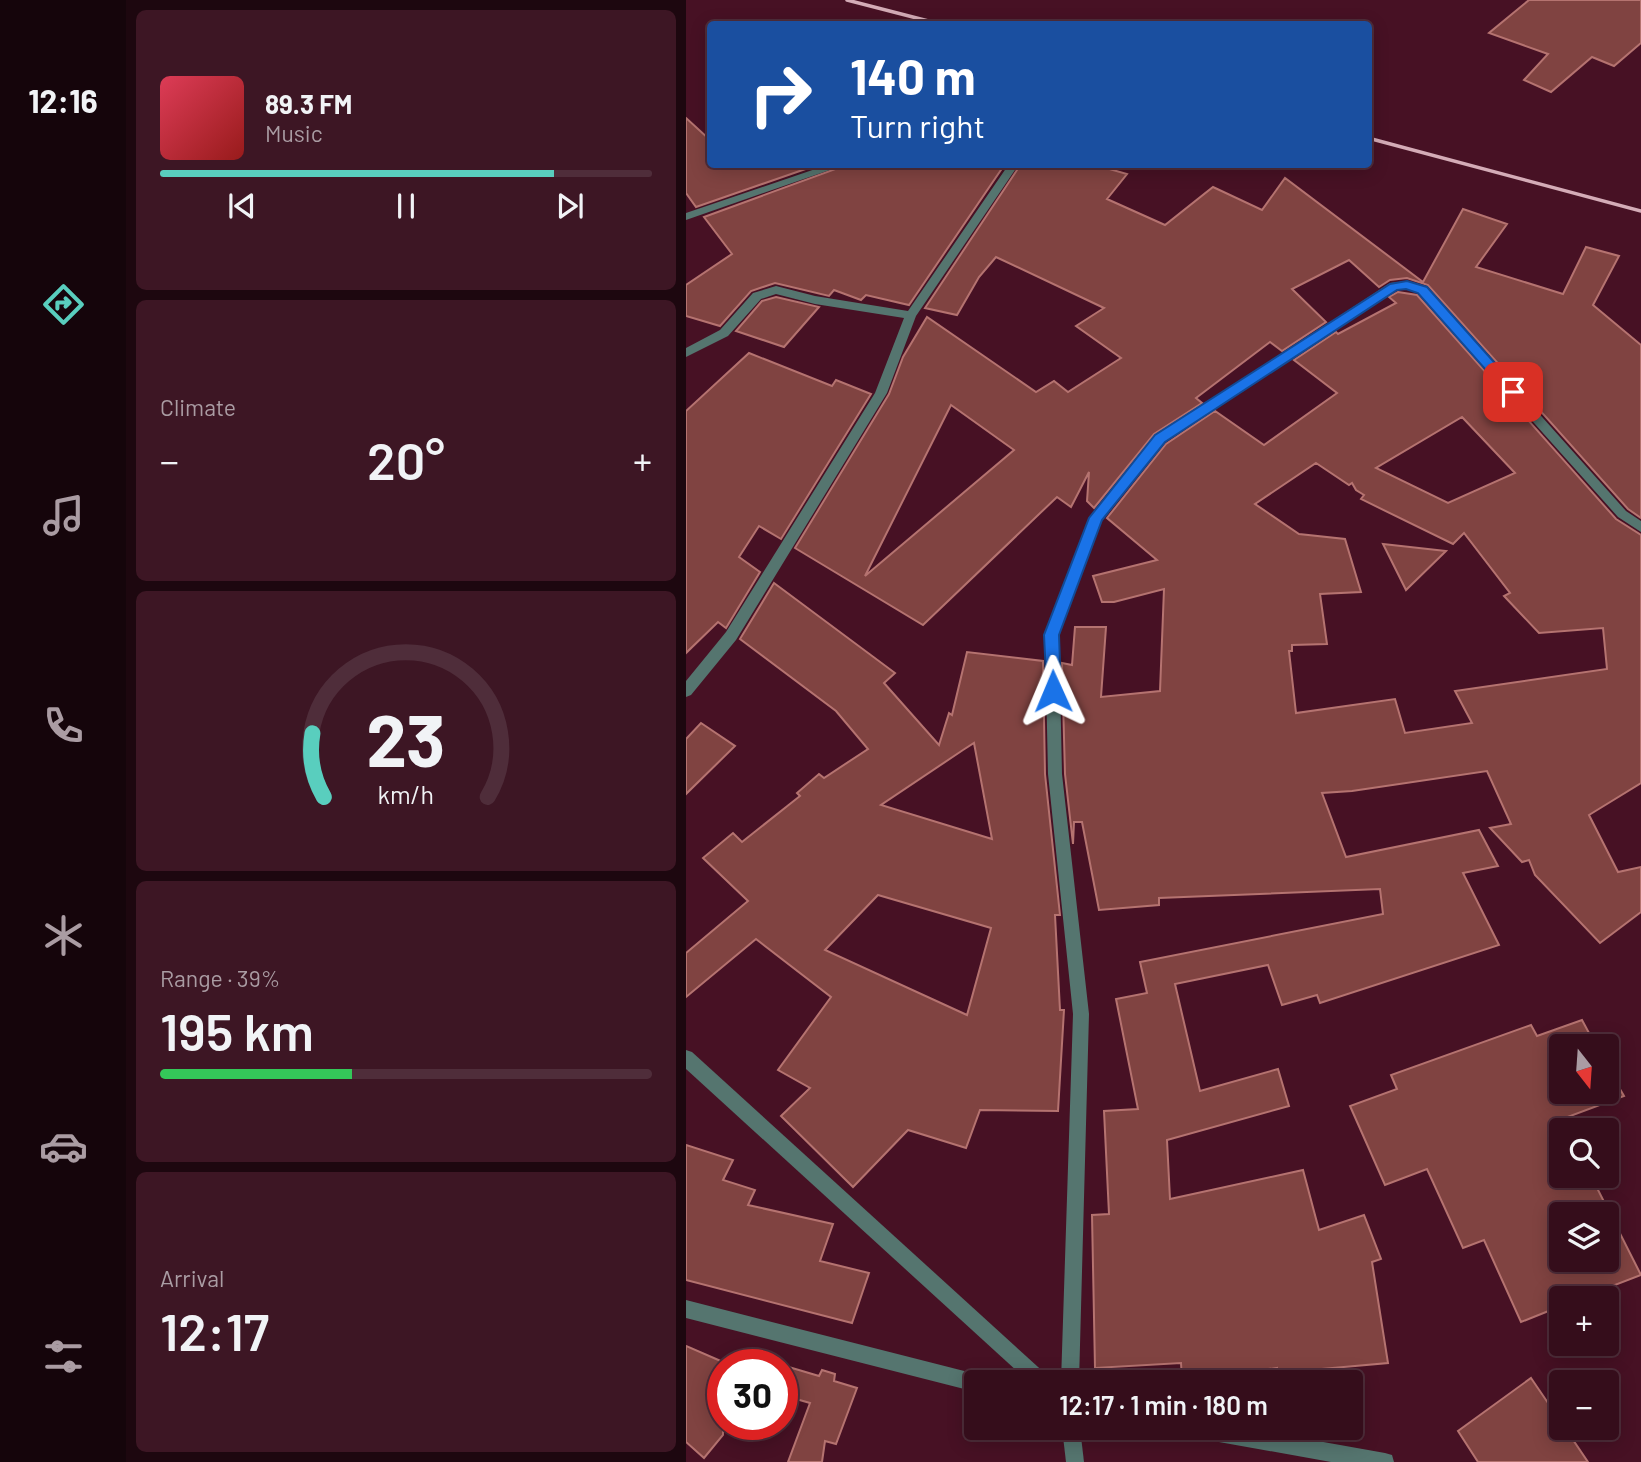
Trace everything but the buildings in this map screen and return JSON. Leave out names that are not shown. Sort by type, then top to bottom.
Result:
[{"type":"street","points":[[686,217],[830,168]]},
{"type":"street","points":[[686,691],[731,636],[881,393],[911,315],[1011,168]]},
{"type":"street","points":[[1070,1370],[1080,1014],[1055,774],[1052,635],[1096,518],[1160,439],[1394,286],[1407,285],[1422,290],[1622,514],[1641,527]]},
{"type":"street","points":[[686,353],[724,333],[757,296],[776,290],[815,300],[911,315]]},
{"type":"street","points":[[686,1058],[1029,1370]]},
{"type":"street","points":[[686,1309],[964,1380]]},
{"type":"street","points":[[1072,1440],[1075,1462]]},
{"type":"street","points":[[1259,1440],[1385,1462]]},
{"type":"railway","points":[[847,0],[928,21]]},
{"type":"railway","points":[[1372,139],[1641,211]]},
{"type":"route","points":[[1053,691],[1052,635],[1096,518],[1160,439],[1394,286],[1407,285],[1422,290],[1513,392]]}]
